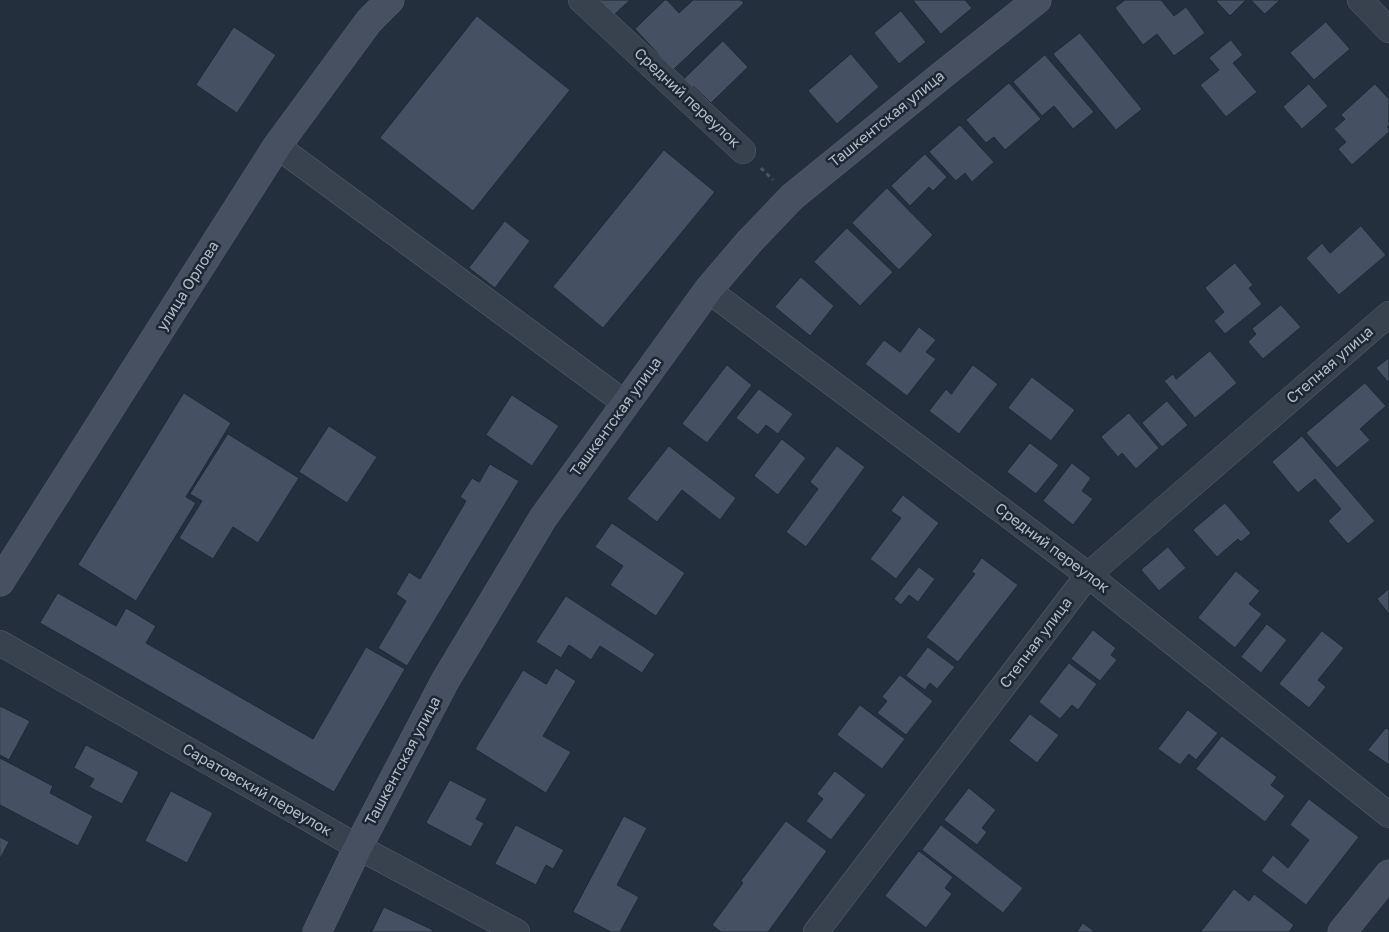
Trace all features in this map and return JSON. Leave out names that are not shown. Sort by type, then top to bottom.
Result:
[{"type":"street","name":"улица Орлова","points":[[0,582],[277,146],[370,21],[390,0]]},
{"type":"street","name":"Средний переулок","points":[[581,0],[743,150]]},
{"type":"street","name":"Ташкентская улица","points":[[317,932],[358,847],[444,681],[543,518],[708,290],[749,242],[792,197],[1037,0]]},
{"type":"street","points":[[1360,0],[1389,30]]},
{"type":"street","points":[[277,146],[625,403]]},
{"type":"street","name":"Средний переулок","points":[[708,290],[1088,575],[1389,815]]},
{"type":"street","name":"Степная улица","points":[[816,932],[1088,575],[1389,314]]},
{"type":"street","name":"Саратовский переулок","points":[[0,643],[358,847],[517,932]]},
{"type":"street","points":[[1342,932],[1389,874]]},
{"type":"path","name":"Средний переулок","points":[[743,150],[792,197]]},
{"type":"building","points":[[600,0],[630,0],[614,15]]},
{"type":"building","points":[[665,0],[679,13],[693,0],[741,0],[744,3],[673,70],[635,29]]},
{"type":"building","points":[[913,0],[965,0],[972,8],[941,34]]},
{"type":"building","points":[[1125,0],[1161,0],[1174,16],[1186,7],[1205,33],[1174,56],[1157,34],[1143,45],[1115,8]]},
{"type":"building","points":[[1246,0],[1230,16],[1216,1]]},
{"type":"building","points":[[1251,0],[1280,0],[1265,14]]},
{"type":"building","points":[[901,11],[926,42],[899,64],[874,33]]},
{"type":"building","points":[[477,16],[570,90],[473,211],[380,138]]},
{"type":"building","points":[[1326,22],[1350,49],[1314,80],[1290,53]]},
{"type":"building","points":[[234,27],[276,55],[237,113],[196,85]]},
{"type":"building","points":[[1080,33],[1142,109],[1116,130],[1053,54]]},
{"type":"building","points":[[1231,40],[1243,55],[1233,63],[1257,92],[1226,117],[1200,85],[1219,70],[1209,58]]},
{"type":"building","points":[[723,41],[748,67],[711,103],[693,86],[690,90],[681,82]]},
{"type":"building","points":[[851,54],[879,87],[837,124],[808,91]]},
{"type":"building","points":[[1045,55],[1094,112],[1073,129],[1054,106],[1042,116],[1013,82]]},
{"type":"building","points":[[1009,83],[1041,119],[1005,150],[994,137],[986,143],[966,120]]},
{"type":"building","points":[[1309,84],[1328,106],[1302,129],[1283,107]]},
{"type":"building","points":[[1375,84],[1389,99],[1389,125],[1387,127],[1389,132],[1352,165],[1338,149],[1346,142],[1334,129],[1345,119],[1341,115]]},
{"type":"building","points":[[960,125],[994,162],[972,182],[965,173],[956,181],[929,152]]},
{"type":"building","points":[[664,150],[715,192],[603,328],[553,287]]},
{"type":"building","points":[[925,154],[947,177],[933,191],[929,187],[910,206],[891,186]]},
{"type":"building","points":[[887,188],[933,235],[899,270],[852,223]]},
{"type":"building","points":[[505,221],[530,241],[495,288],[469,268]]},
{"type":"building","points":[[1361,226],[1386,255],[1339,295],[1306,258],[1322,243],[1330,253]]},
{"type":"building","points":[[847,228],[893,272],[860,306],[814,262]]},
{"type":"building","points":[[1235,263],[1253,285],[1249,288],[1262,304],[1225,334],[1214,321],[1224,312],[1205,288]]},
{"type":"building","points":[[801,277],[834,306],[810,336],[775,307]]},
{"type":"building","points":[[1281,305],[1301,327],[1263,359],[1248,342],[1256,334],[1252,329]]},
{"type":"building","points":[[919,327],[936,340],[926,352],[936,359],[907,396],[865,364],[884,340],[900,352]]},
{"type":"building","points":[[1210,351],[1237,383],[1195,418],[1164,381],[1173,374],[1176,379]]},
{"type":"building","points":[[1389,358],[1389,383],[1376,368]]},
{"type":"building","points":[[727,365],[752,385],[707,443],[682,424]]},
{"type":"building","points":[[973,365],[998,384],[959,434],[929,411],[946,389],[951,394]]},
{"type":"building","points":[[1032,377],[1075,410],[1051,441],[1008,408]]},
{"type":"building","points":[[1365,383],[1386,406],[1360,429],[1370,440],[1337,468],[1306,433]]},
{"type":"building","points":[[759,389],[793,414],[778,434],[766,425],[758,435],[736,418]]},
{"type":"building","points":[[184,393],[231,423],[186,497],[196,503],[136,601],[78,565]]},
{"type":"building","points":[[512,395],[559,426],[532,466],[486,435]]},
{"type":"building","points":[[1167,401],[1188,425],[1162,447],[1142,423]]},
{"type":"building","points":[[1129,413],[1159,448],[1136,469],[1122,453],[1118,457],[1101,437]]},
{"type":"building","points":[[329,426],[377,457],[347,503],[299,472]]},
{"type":"building","points":[[228,434],[299,478],[258,543],[233,527],[213,559],[179,538],[202,501],[190,494]]},
{"type":"building","points":[[1302,436],[1375,521],[1348,544],[1328,521],[1341,509],[1315,479],[1298,493],[1272,462]]},
{"type":"building","points":[[782,439],[806,458],[778,495],[754,476]]},
{"type":"building","points":[[1030,443],[1059,465],[1036,494],[1007,472]]},
{"type":"building","points":[[669,446],[736,498],[720,520],[682,490],[657,522],[627,499]]},
{"type":"building","points":[[837,446],[865,467],[806,547],[786,532],[818,489],[810,482]]},
{"type":"building","points":[[1072,463],[1091,478],[1082,491],[1093,499],[1073,525],[1043,501]]},
{"type":"building","points":[[490,464],[519,481],[407,666],[378,648],[406,601],[396,594],[409,572],[420,579],[466,501],[460,497],[472,478],[479,482]]},
{"type":"building","points":[[903,495],[939,523],[896,579],[870,559],[901,518],[891,511]]},
{"type":"building","points":[[1225,503],[1251,533],[1241,542],[1238,539],[1217,557],[1193,530]]},
{"type":"building","points":[[612,523],[685,573],[656,616],[610,585],[623,566],[595,547]]},
{"type":"building","points":[[1168,547],[1186,568],[1159,591],[1141,570]]},
{"type":"building","points":[[982,558],[1018,585],[958,662],[926,637],[975,574],[972,572]]},
{"type":"building","points":[[919,567],[935,579],[918,602],[909,595],[901,605],[894,599]]},
{"type":"building","points":[[1236,571],[1260,591],[1249,604],[1262,614],[1235,648],[1198,618]]},
{"type":"building","points":[[1389,589],[1389,614],[1377,599]]},
{"type":"building","points":[[58,593],[116,626],[126,608],[156,626],[146,643],[313,739],[366,647],[405,669],[334,792],[40,623]]},
{"type":"building","points":[[566,596],[655,654],[642,673],[600,646],[591,660],[569,645],[561,658],[536,642]]},
{"type":"building","points":[[1267,624],[1287,640],[1261,673],[1241,657]]},
{"type":"building","points":[[1093,630],[1116,648],[1111,655],[1117,660],[1100,681],[1071,659]]},
{"type":"building","points":[[1322,631],[1344,648],[1318,680],[1326,687],[1309,708],[1279,684]]},
{"type":"building","points":[[928,647],[955,667],[937,689],[930,683],[925,690],[906,676]]},
{"type":"building","points":[[1069,663],[1097,684],[1078,710],[1072,705],[1060,719],[1039,702]]},
{"type":"building","points":[[556,668],[576,681],[543,736],[571,752],[546,793],[475,749],[523,670],[546,684]]},
{"type":"building","points":[[900,675],[933,701],[906,735],[877,713],[887,701],[882,697]]},
{"type":"building","points":[[860,705],[905,739],[882,769],[837,735]]},
{"type":"building","points":[[0,706],[30,721],[9,760],[0,755]]},
{"type":"building","points":[[1188,710],[1218,733],[1196,760],[1189,754],[1180,765],[1158,749]]},
{"type":"building","points":[[1030,714],[1059,735],[1037,763],[1009,741]]},
{"type":"building","points":[[1386,728],[1389,730],[1389,765],[1368,750]]},
{"type":"building","points":[[1222,736],[1277,777],[1271,785],[1285,796],[1265,822],[1196,769]]},
{"type":"building","points":[[86,745],[139,772],[122,804],[89,787],[94,779],[74,768]]},
{"type":"building","points":[[0,758],[53,786],[50,793],[93,816],[78,846],[0,805]]},
{"type":"building","points":[[835,771],[866,795],[831,840],[806,821],[823,799],[817,794]]},
{"type":"building","points":[[450,780],[487,799],[476,819],[484,823],[471,847],[426,823]]},
{"type":"building","points":[[969,788],[996,810],[982,828],[987,832],[977,845],[944,820]]},
{"type":"building","points":[[171,791],[213,813],[187,863],[145,841]]},
{"type":"building","points":[[1309,799],[1359,837],[1306,905],[1261,871],[1273,855],[1288,868],[1309,840],[1290,825]]},
{"type":"building","points":[[624,816],[647,828],[617,885],[639,897],[620,932],[611,932],[573,912]]},
{"type":"building","points":[[786,821],[827,851],[768,932],[721,932],[712,925],[743,883],[741,881]]},
{"type":"building","points":[[516,825],[564,850],[553,869],[546,865],[536,885],[495,864]]},
{"type":"building","points":[[941,825],[1023,888],[1003,913],[922,850]]},
{"type":"building","points":[[0,837],[9,842],[0,859]]},
{"type":"building","points":[[919,851],[953,877],[945,888],[952,894],[926,928],[885,896]]},
{"type":"building","points":[[1234,889],[1249,901],[1254,894],[1294,925],[1289,932],[1201,932]]},
{"type":"building","points":[[384,907],[433,930],[432,932],[372,932]]},
{"type":"building","points":[[1083,923],[1095,932],[1077,932]]}]
